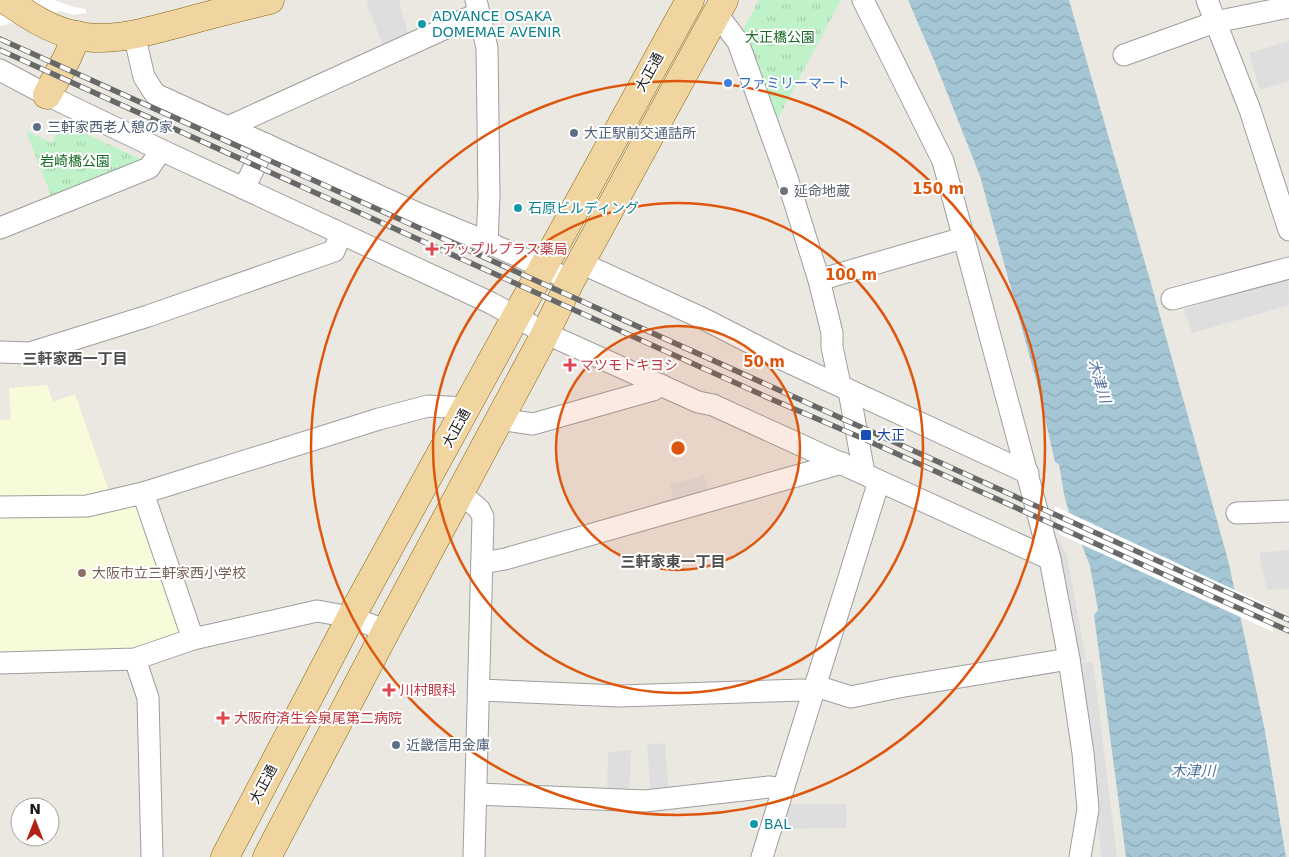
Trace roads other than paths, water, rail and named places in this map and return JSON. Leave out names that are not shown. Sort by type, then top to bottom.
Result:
[{"type":"main road","points":[[6,0],[32,18],[48,26],[77,35],[100,38],[134,34],[270,0]]},
{"type":"main road","name":"大正通","points":[[225,857],[351,617],[690,0]]},
{"type":"main road","points":[[267,857],[576,272],[720,7]]},
{"type":"main road","points":[[47,95],[68,58],[77,35]]},
{"type":"street","points":[[863,0],[943,161],[1050,559],[1069,659],[1083,753],[1088,809],[1080,857]]},
{"type":"street","points":[[1207,0],[1250,110],[1289,230]]},
{"type":"street","points":[[228,127],[477,7],[487,48],[489,196],[487,242]]},
{"type":"street","points":[[720,7],[738,42],[769,124],[819,280],[832,333],[832,347],[871,477],[815,689],[762,857]]},
{"type":"street","points":[[1124,55],[1215,22],[1289,7]]},
{"type":"street","points":[[134,34],[144,77],[154,94],[419,214],[487,242],[543,269],[576,272],[704,319],[784,360],[1028,474]]},
{"type":"street","points":[[4,76],[424,271],[516,316],[545,333],[698,402],[714,405],[1050,559]]},
{"type":"street","points":[[244,188],[266,144]]},
{"type":"street","points":[[0,228],[149,168],[161,150]]},
{"type":"street","points":[[0,352],[30,353],[166,310],[334,251],[341,234]]},
{"type":"street","points":[[819,280],[963,238]]},
{"type":"street","points":[[1172,299],[1289,268]]},
{"type":"street","points":[[499,419],[533,424],[653,390],[661,385]]},
{"type":"street","points":[[0,507],[87,506],[143,493],[379,419],[428,406],[467,408]]},
{"type":"street","points":[[482,563],[505,559],[842,463]]},
{"type":"street","points":[[143,493],[193,639]]},
{"type":"street","points":[[460,493],[479,509],[483,517],[474,857]]},
{"type":"street","points":[[1237,513],[1289,511]]},
{"type":"street","points":[[0,663],[135,659],[193,639],[316,611],[351,617],[386,631]]},
{"type":"street","points":[[135,659],[148,698],[152,857]]},
{"type":"street","points":[[479,690],[620,696],[815,689],[851,697],[1069,659]]},
{"type":"street","points":[[476,794],[645,801],[769,787],[783,789]]},
{"type":"water","name":"木津川","points":[[908,0],[1069,0],[1228,560],[1265,731],[1286,857],[1126,857],[1094,615],[1098,610],[1090,566],[1081,543],[1075,535],[1064,494],[1059,464],[1055,462],[1037,383],[980,176]]},
{"type":"railway","points":[[0,39],[1289,620]]},
{"type":"railway","points":[[0,50],[1289,631]]},
{"type":"place","name":"ADVANCE OSAKA DOMEMAE AVENIR","points":[[422,24]]},
{"type":"place","name":"ファミリーマート","points":[[728,83]]},
{"type":"place","name":"三軒家西老人憩の家","points":[[37,127]]},
{"type":"place","name":"大正駅前交通詰所","points":[[574,133]]},
{"type":"place","name":"延命地蔵","points":[[784,191]]},
{"type":"place","name":"石原ビルディング","points":[[518,208]]},
{"type":"place","name":"アップルプラス薬局","points":[[432,249]]},
{"type":"place","name":"マツモトキヨシ","points":[[570,365]]},
{"type":"place","name":"大正","points":[[866,435]]},
{"type":"place","name":"大阪市立三軒家西小学校","points":[[82,573]]},
{"type":"place","name":"川村眼科","points":[[389,690]]},
{"type":"place","name":"大阪府済生会泉尾第二病院","points":[[223,718]]},
{"type":"place","name":"近畿信用金庫","points":[[396,745]]},
{"type":"place","name":"BAL","points":[[754,824]]},
{"type":"district","name":"三軒家西一丁目","points":[[75,359]]},
{"type":"district","name":"三軒家東一丁目","points":[[673,562]]},
{"type":"park label","name":"大正橋公園","points":[[780,37]]},
{"type":"park label","name":"岩崎橋公園","points":[[75,161]]}]
